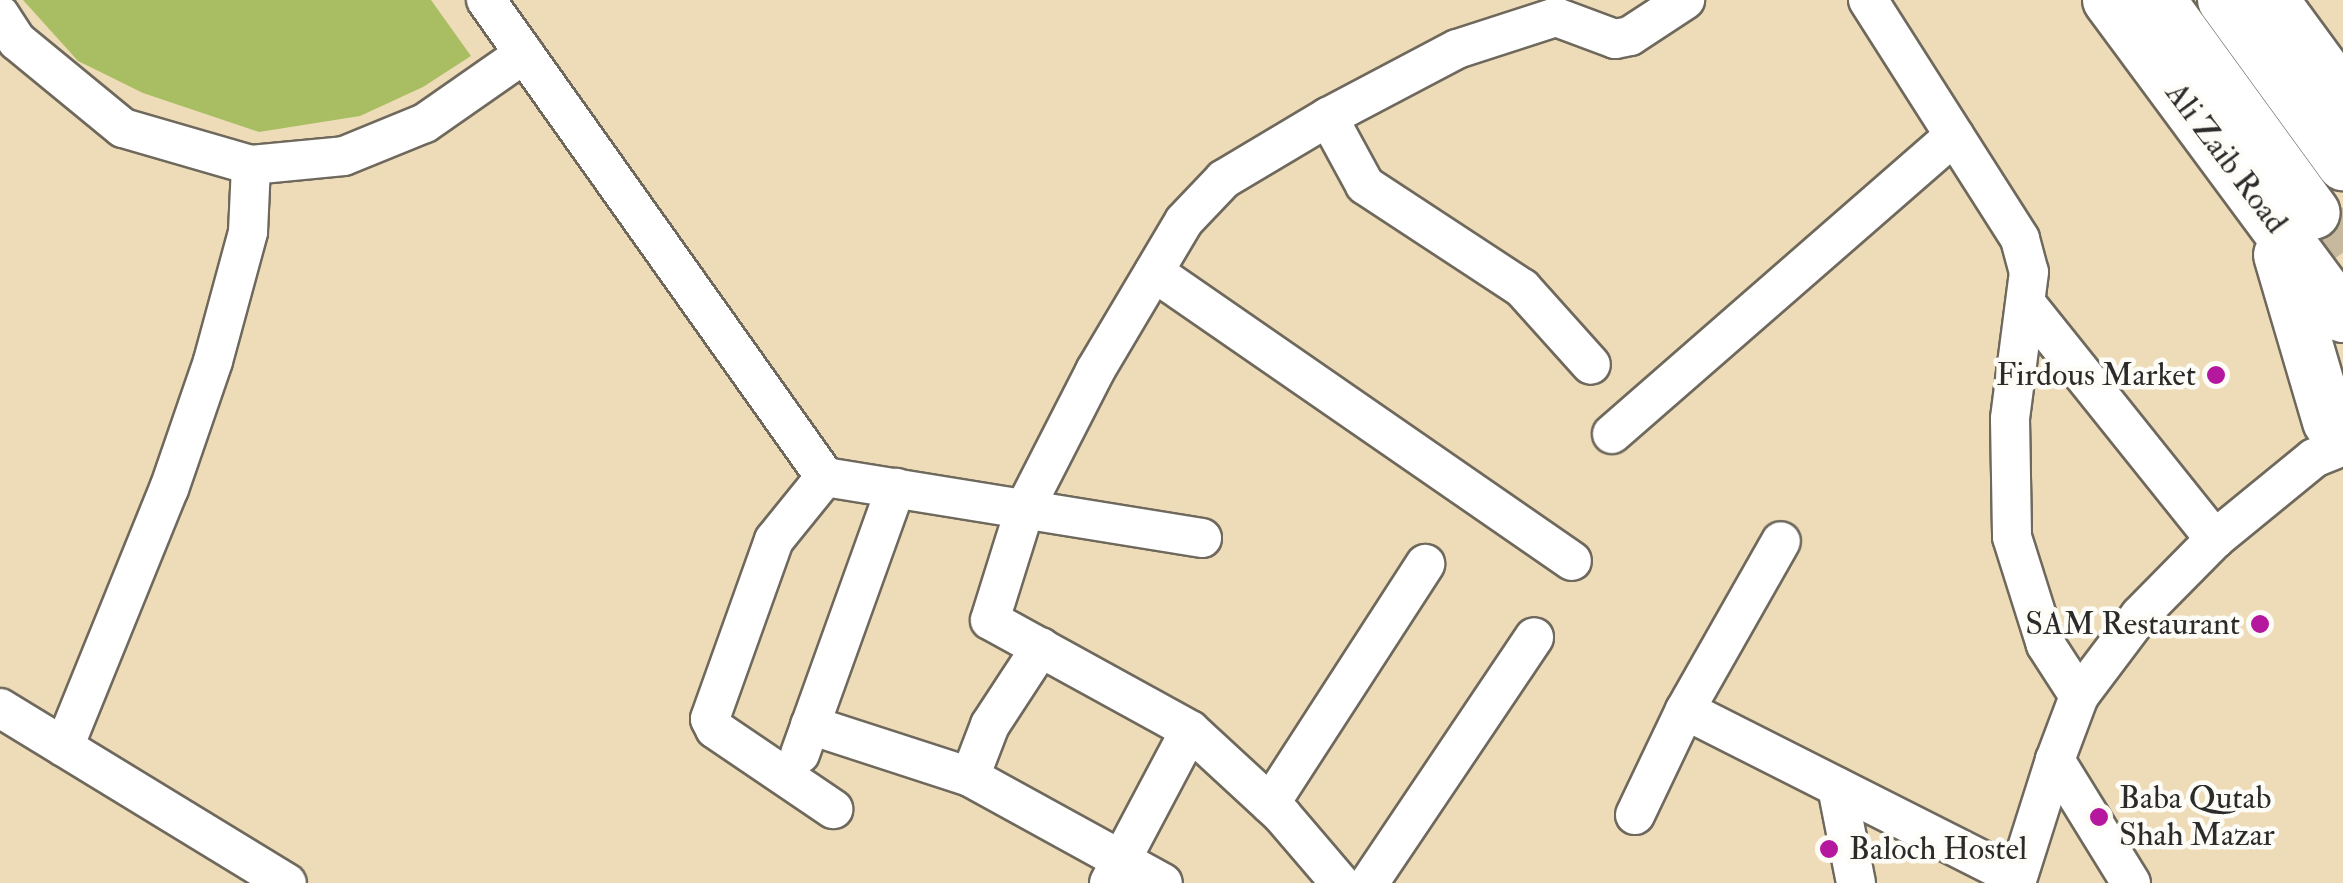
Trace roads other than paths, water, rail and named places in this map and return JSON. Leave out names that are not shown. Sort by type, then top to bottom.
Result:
[{"type":"street","points":[[486,0],[825,478],[1202,538]]},
{"type":"street","points":[[1340,883],[1270,804],[1190,730],[990,620],[1025,508],[1096,372],[1184,220],[1224,180],[1328,117],[1457,49],[1556,17],[1615,40],[1630,36],[1685,0]]},
{"type":"street","points":[[1868,0],[2020,239],[2029,272],[2028,306],[2016,350],[2010,419],[2012,537],[2046,645],[2079,696]]},
{"type":"street","name":"Ali Zaib Road","points":[[2109,0],[2290,212]]},
{"type":"street","name":"Ali Zaib Road","points":[[2160,0],[2290,212],[2343,316]]},
{"type":"street","points":[[2224,0],[2343,164]]},
{"type":"street","points":[[2272,0],[2343,97]]},
{"type":"street","points":[[0,14],[17,41],[123,128],[251,165],[344,156],[425,122],[524,54]]},
{"type":"street","points":[[1328,117],[1365,185],[1522,288],[1592,365]]},
{"type":"street","points":[[1612,434],[1954,136]]},
{"type":"street","points":[[64,748],[170,489],[214,361],[248,232],[251,165]]},
{"type":"street","points":[[1686,710],[2017,881],[2079,696],[2140,614],[2215,539],[2332,433],[2307,336],[2290,212]]},
{"type":"street","points":[[1154,272],[1572,561]]},
{"type":"street","points":[[2028,306],[2215,539]]},
{"type":"street","points":[[825,478],[774,540],[710,720],[714,729],[832,809]]},
{"type":"street","points":[[896,488],[805,740],[970,776],[1116,870],[1163,883]]},
{"type":"street","points":[[1635,815],[1686,710],[1781,542]]},
{"type":"street","points":[[1270,804],[1425,564]]},
{"type":"street","points":[[1369,883],[1534,636]]},
{"type":"street","points":[[970,776],[990,726],[1041,648]]},
{"type":"street","points":[[0,708],[288,883]]},
{"type":"street","points":[[1116,870],[1190,730]]},
{"type":"street","points":[[2055,760],[2131,883]]},
{"type":"street","points":[[1837,786],[1856,883]]},
{"type":"tunnel","points":[[2314,213],[2343,252]]},
{"type":"place","name":"Firdous Market","points":[[2216,375]]},
{"type":"place","name":"SAM Restaurant","points":[[2260,624]]},
{"type":"place","name":"Baba Qutab Shah Mazar","points":[[2099,817]]},
{"type":"place","name":"Baloch Hostel","points":[[1829,849]]}]
